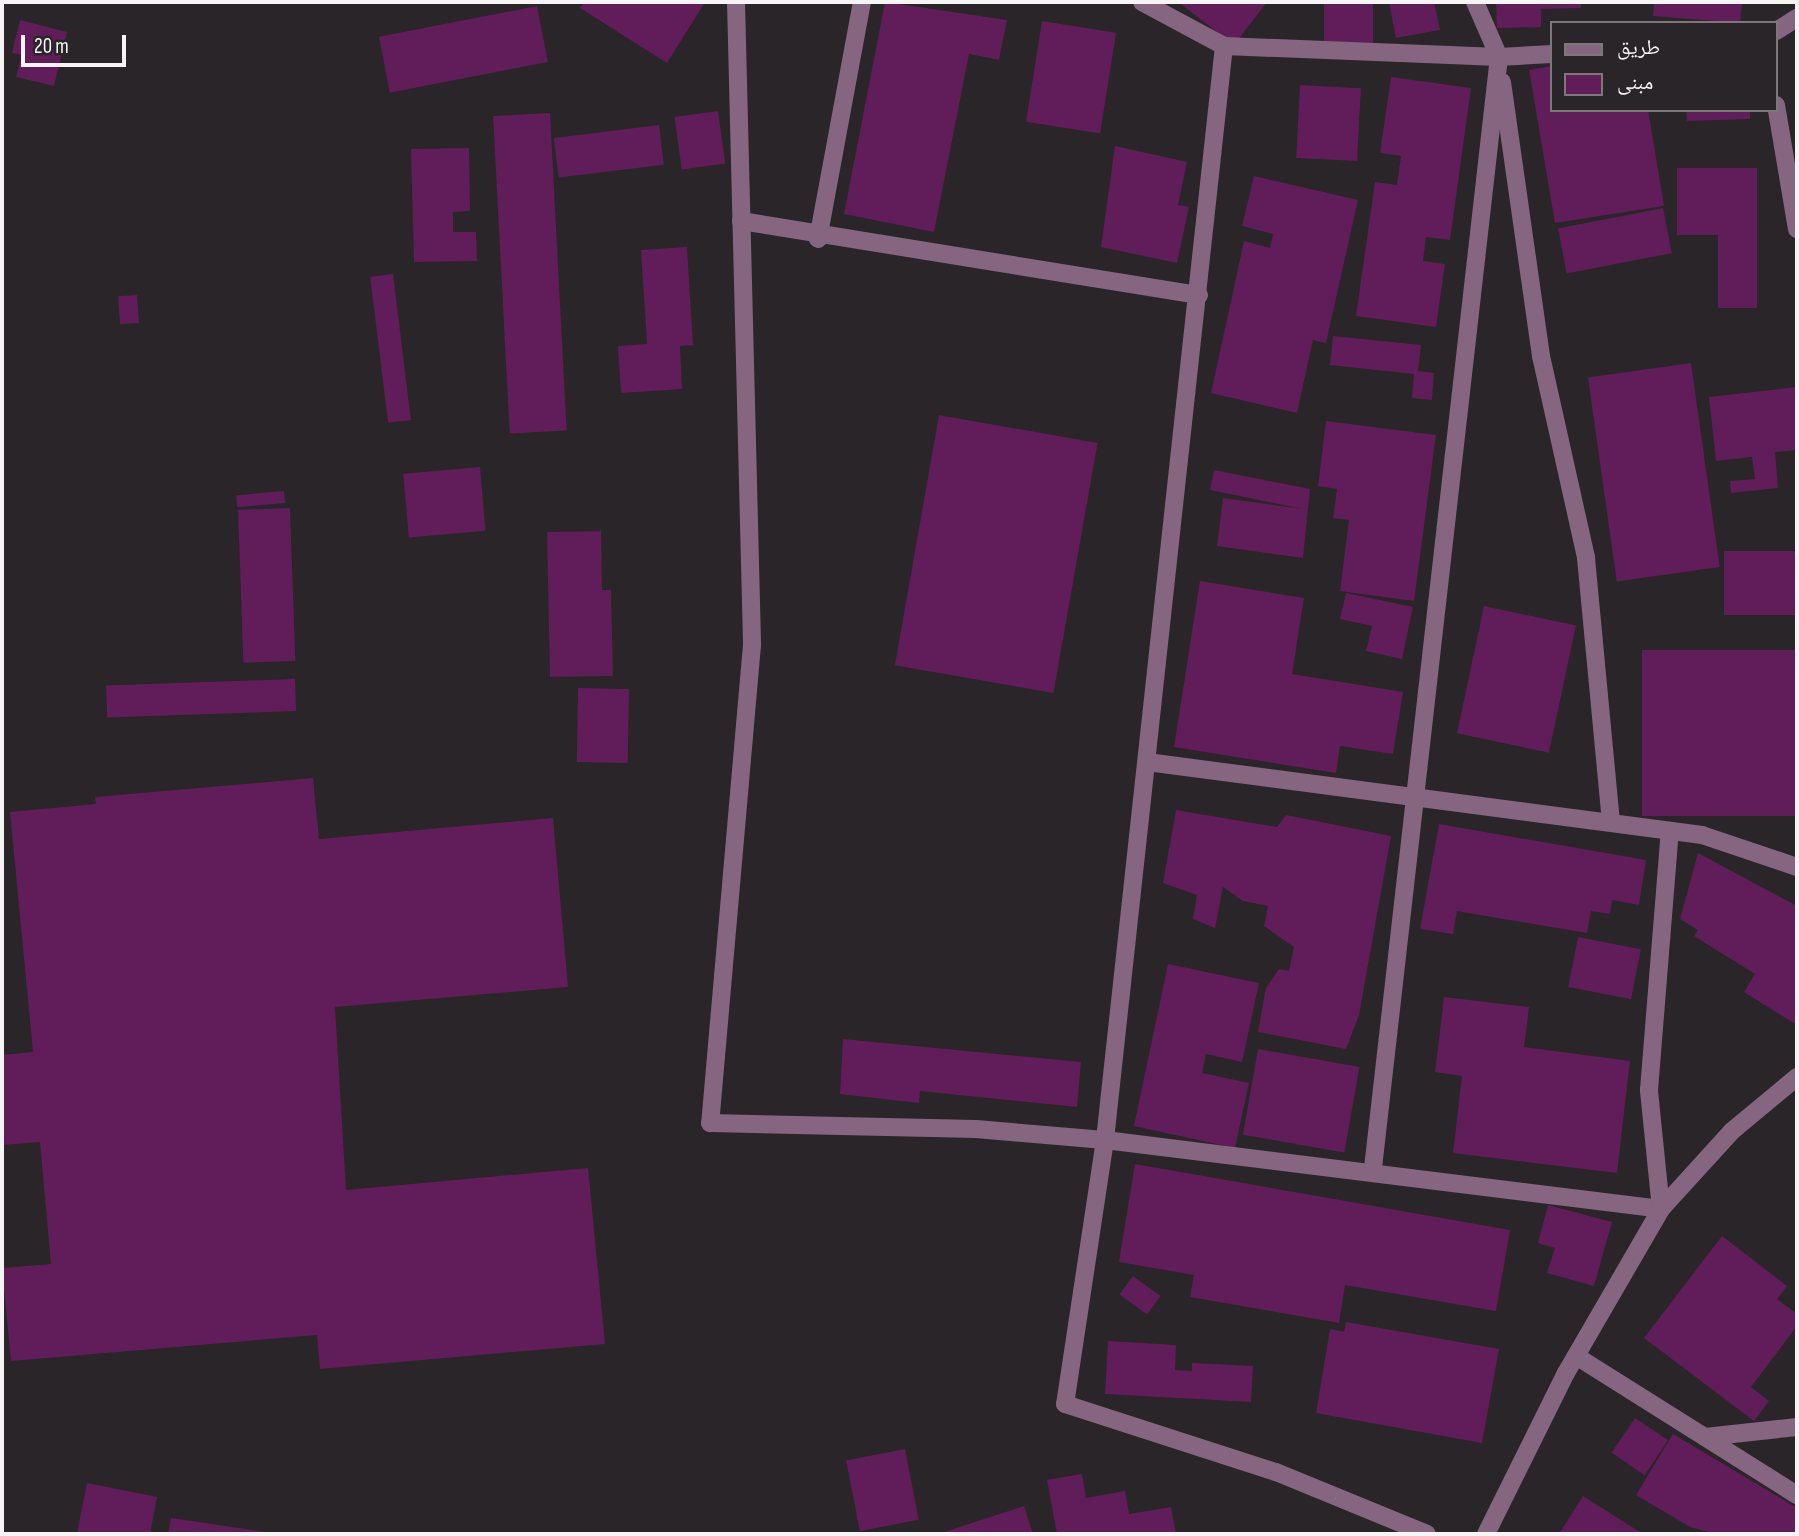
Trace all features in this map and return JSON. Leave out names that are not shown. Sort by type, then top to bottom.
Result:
[{"type":"street","points":[[736,2],[752,645],[710,1124],[976,1129],[1105,1140],[1373,1168],[1661,1209]]},
{"type":"street","points":[[818,239],[862,2]]},
{"type":"street","points":[[1142,2],[1224,46],[1499,57],[1550,54]]},
{"type":"street","points":[[1475,2],[1499,57],[1541,356],[1586,558],[1611,822]]},
{"type":"street","points":[[1778,30],[1797,18]]},
{"type":"street","points":[[1224,46],[1199,296],[1105,1140],[1065,1404],[1276,1472],[1427,1534]]},
{"type":"street","points":[[1373,1168],[1499,57]]},
{"type":"street","points":[[1777,112],[1797,229]]},
{"type":"street","points":[[741,221],[818,239],[1199,296]]},
{"type":"street","points":[[1147,762],[1416,794],[1670,831],[1797,867]]},
{"type":"street","points":[[1661,1209],[1649,1090],[1670,831]]},
{"type":"street","points":[[1486,1534],[1576,1356],[1661,1209],[1732,1131],[1797,1077]]},
{"type":"street","points":[[1576,1356],[1797,1495]]},
{"type":"street","points":[[1705,1437],[1797,1427]]},
{"type":"building","points":[[584,2],[705,2],[667,63],[580,8]]},
{"type":"building","points":[[885,2],[1007,20],[999,60],[969,54],[934,232],[844,214]]},
{"type":"building","points":[[1178,2],[1267,2],[1234,45]]},
{"type":"building","points":[[1324,2],[1373,2],[1373,45],[1324,45]]},
{"type":"building","points":[[1389,2],[1434,2],[1440,30],[1396,38]]},
{"type":"building","points":[[1496,2],[1581,2],[1581,8],[1541,9],[1541,27],[1497,28]]},
{"type":"building","points":[[1654,2],[1742,2],[1740,21],[1653,16]]},
{"type":"building","points":[[537,6],[548,62],[390,93],[379,37]]},
{"type":"building","points":[[20,20],[67,32],[54,86],[16,77],[22,55],[12,53]]},
{"type":"building","points":[[1042,21],[1116,33],[1100,133],[1026,122]]},
{"type":"building","points":[[1550,66],[1550,112],[1648,112],[1664,206],[1555,223],[1529,70]]},
{"type":"building","points":[[1391,77],[1471,88],[1450,240],[1426,237],[1423,261],[1445,264],[1436,327],[1356,316],[1375,182],[1397,185],[1401,156],[1380,153]]},
{"type":"building","points":[[1300,85],[1361,88],[1357,161],[1296,158]]},
{"type":"building","points":[[718,111],[725,163],[682,170],[674,117]]},
{"type":"building","points":[[1686,112],[1750,112],[1750,119],[1687,121]]},
{"type":"building","points":[[550,113],[567,431],[510,434],[493,116]]},
{"type":"building","points":[[659,125],[664,165],[559,178],[554,138]]},
{"type":"building","points":[[1115,146],[1187,162],[1178,205],[1189,207],[1177,263],[1101,247]]},
{"type":"building","points":[[469,148],[470,211],[453,212],[453,232],[476,232],[477,261],[414,262],[411,149]]},
{"type":"building","points":[[1677,168],[1757,168],[1757,308],[1718,308],[1718,235],[1677,235]]},
{"type":"building","points":[[1254,176],[1358,200],[1326,343],[1313,340],[1297,413],[1211,393],[1244,241],[1270,248],[1273,234],[1242,226]]},
{"type":"building","points":[[1663,208],[1672,253],[1567,274],[1558,228]]},
{"type":"building","points":[[687,247],[693,345],[680,346],[682,389],[621,393],[618,346],[647,344],[641,250]]},
{"type":"building","points":[[393,274],[411,420],[388,423],[370,277]]},
{"type":"building","points":[[137,295],[139,323],[120,324],[118,296]]},
{"type":"building","points":[[1333,336],[1421,345],[1418,371],[1434,373],[1432,400],[1412,398],[1414,374],[1330,365]]},
{"type":"building","points":[[1691,363],[1720,567],[1617,581],[1588,377]]},
{"type":"building","points":[[1797,387],[1797,450],[1775,452],[1778,488],[1731,493],[1730,481],[1755,479],[1752,457],[1716,461],[1709,397]]},
{"type":"building","points":[[939,415],[1098,443],[1053,693],[895,665]]},
{"type":"building","points":[[1326,421],[1436,435],[1414,601],[1340,591],[1349,520],[1333,518],[1337,489],[1318,486]]},
{"type":"building","points":[[480,467],[486,531],[409,537],[403,474]]},
{"type":"building","points":[[1214,470],[1310,489],[1303,558],[1217,546],[1223,498],[1303,509],[1210,490]]},
{"type":"building","points":[[284,491],[285,503],[237,507],[236,495]]},
{"type":"building","points":[[290,508],[295,661],[243,663],[238,510]]},
{"type":"building","points":[[601,531],[602,590],[611,590],[613,676],[550,677],[547,532]]},
{"type":"building","points":[[1724,551],[1797,551],[1797,615],[1724,615]]},
{"type":"building","points":[[1200,581],[1304,598],[1292,674],[1403,692],[1393,754],[1340,746],[1336,773],[1174,747]]},
{"type":"building","points":[[1346,593],[1413,607],[1402,659],[1366,651],[1372,626],[1340,619]]},
{"type":"building","points":[[1484,606],[1576,626],[1549,753],[1457,733]]},
{"type":"building","points":[[1642,650],[1797,650],[1797,816],[1642,816]]},
{"type":"building","points":[[295,679],[296,711],[107,718],[106,686]]},
{"type":"building","points":[[578,688],[629,689],[628,763],[577,762]]},
{"type":"building","points":[[313,778],[319,839],[553,818],[568,987],[335,1007],[346,1190],[588,1168],[605,1344],[320,1369],[317,1335],[11,1361],[2,1268],[51,1264],[40,1142],[2,1145],[2,1055],[33,1052],[10,812],[96,804],[95,797]]},
{"type":"building","points":[[1176,810],[1277,827],[1286,815],[1391,836],[1359,1015],[1346,1049],[1258,1032],[1266,988],[1279,969],[1289,971],[1294,947],[1264,926],[1268,906],[1243,901],[1223,887],[1215,928],[1193,919],[1197,895],[1163,883]]},
{"type":"building","points":[[1439,824],[1646,860],[1639,905],[1612,900],[1610,914],[1591,911],[1587,933],[1457,911],[1453,934],[1420,929]]},
{"type":"building","points":[[1698,853],[1797,906],[1797,1025],[1744,992],[1755,974],[1694,936],[1698,930],[1680,919]]},
{"type":"building","points":[[1578,937],[1641,949],[1631,999],[1568,987]]},
{"type":"building","points":[[1168,964],[1259,983],[1242,1062],[1206,1054],[1202,1073],[1249,1083],[1235,1148],[1134,1126]]},
{"type":"building","points":[[1444,997],[1529,1007],[1524,1047],[1630,1061],[1617,1173],[1453,1153],[1462,1076],[1435,1072]]},
{"type":"building","points":[[843,1039],[1081,1062],[1077,1107],[920,1091],[919,1103],[840,1094]]},
{"type":"building","points":[[1258,1049],[1359,1067],[1344,1153],[1243,1135]]},
{"type":"building","points":[[1135,1164],[1510,1230],[1496,1311],[1345,1285],[1339,1323],[1190,1297],[1194,1275],[1119,1262]]},
{"type":"building","points":[[1548,1205],[1612,1222],[1594,1286],[1547,1273],[1555,1248],[1538,1243]]},
{"type":"building","points":[[1722,1236],[1787,1286],[1777,1299],[1797,1314],[1797,1326],[1751,1387],[1769,1401],[1754,1421],[1644,1338]]},
{"type":"building","points":[[1133,1276],[1161,1296],[1147,1315],[1119,1295]]},
{"type":"building","points":[[1346,1322],[1499,1349],[1482,1443],[1316,1413],[1330,1329],[1344,1332]]},
{"type":"building","points":[[1108,1341],[1176,1345],[1175,1370],[1192,1371],[1192,1363],[1253,1366],[1251,1402],[1105,1394]]},
{"type":"building","points":[[1635,1418],[1668,1440],[1645,1475],[1612,1453]]},
{"type":"building","points":[[1673,1434],[1797,1508],[1797,1534],[1716,1534],[1690,1527],[1636,1495]]},
{"type":"building","points":[[905,1449],[919,1520],[860,1531],[846,1460]]},
{"type":"building","points":[[1082,1474],[1086,1498],[1125,1491],[1129,1514],[1171,1507],[1176,1534],[1057,1534],[1047,1480]]},
{"type":"building","points":[[87,1483],[157,1497],[150,1534],[77,1534]]},
{"type":"building","points":[[1583,1496],[1643,1534],[1559,1534]]},
{"type":"building","points":[[1024,1506],[1033,1534],[938,1534]]},
{"type":"building","points":[[171,1518],[273,1533],[273,1534],[168,1534]]}]
